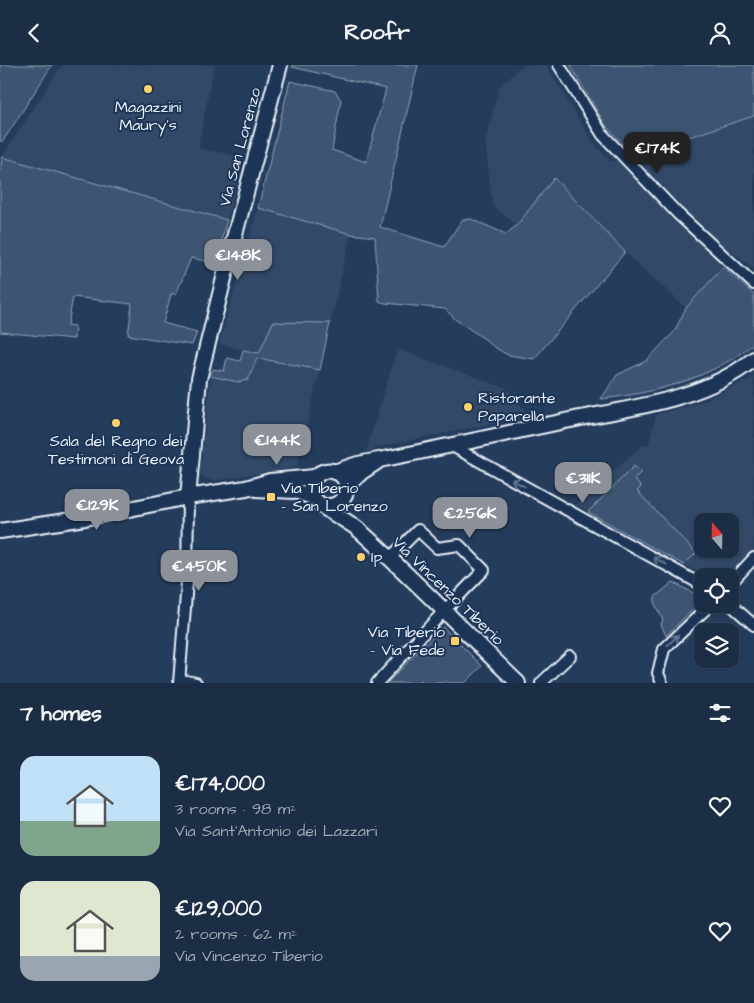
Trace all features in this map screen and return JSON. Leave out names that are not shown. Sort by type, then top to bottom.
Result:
[{"type":"street","name":"Via San Lorenzo","points":[[180,681],[187,582],[188,497],[199,379],[280,65]]},
{"type":"street","points":[[559,65],[602,135],[677,213],[754,284]]},
{"type":"street","points":[[379,461],[362,472],[337,504],[330,506],[318,501],[311,486],[315,477],[324,471],[334,472],[358,464],[651,404],[721,381],[754,359]]},
{"type":"street","points":[[452,446],[694,581]]},
{"type":"street","points":[[334,472],[343,478],[348,515],[352,524]]},
{"type":"street","name":"Via Vincenzo Tiberio","points":[[0,531],[85,518],[290,478],[315,477]]},
{"type":"street","name":"Via Vincenzo Tiberio","points":[[246,488],[294,491],[318,501],[352,524],[390,558],[518,683]]},
{"type":"street","points":[[377,683],[484,571],[459,545],[437,548],[418,530],[390,558]]},
{"type":"street","points":[[739,574],[754,558]]},
{"type":"street","points":[[739,612],[754,625]]},
{"type":"street","points":[[662,683],[658,673],[664,649],[702,613]]},
{"type":"street","points":[[541,683],[570,656]]},
{"type":"street","points":[[180,681],[196,683]]},
{"type":"shaded area","points":[[0,65],[52,65],[3,141],[0,141]]},
{"type":"shaded area","points":[[62,65],[214,65],[198,148],[243,157],[227,220],[2,157]]},
{"type":"shaded area","points":[[293,65],[418,65],[380,227],[444,247],[462,220],[471,219],[506,234],[517,225],[554,178],[625,252],[534,359],[508,355],[456,320],[445,309],[379,301],[375,237],[351,234],[258,208],[290,81],[335,91],[341,100],[332,150],[366,162],[386,89],[292,67]]},
{"type":"shaded area","points":[[523,65],[546,65],[592,141],[610,162],[754,116],[754,269],[735,254],[686,308],[625,252],[555,178],[517,225],[493,206],[485,142],[499,87]]},
{"type":"shaded area","points":[[570,65],[754,65],[754,116],[633,155],[606,126]]},
{"type":"shaded area","points":[[2,157],[227,220],[215,263],[191,258],[176,294],[171,294],[163,323],[197,332],[192,345],[128,335],[132,304],[73,297],[68,325],[75,326],[74,339],[0,332],[0,179]]},
{"type":"shaded area","points":[[258,208],[351,234],[297,467],[212,481],[200,473],[211,376],[238,382],[258,353],[219,344]]},
{"type":"shaded area","points":[[723,267],[754,295],[754,343],[720,366],[682,382],[642,393],[601,399],[617,375],[646,361],[674,332],[686,308]]},
{"type":"shaded area","points":[[273,322],[330,323],[320,370],[257,358],[248,380],[238,382],[211,376],[213,369],[224,371],[227,358],[240,361],[243,350],[259,353]]},
{"type":"shaded area","points":[[397,349],[506,388],[530,416],[386,445],[366,452]]},
{"type":"shaded area","points":[[754,377],[754,551],[736,568],[694,568],[694,570],[576,505],[640,447],[649,444],[656,415],[701,402]]},
{"type":"shaded area","points":[[634,466],[641,472],[634,479],[641,487],[637,491],[694,551],[694,555],[684,565],[588,512]]},
{"type":"shaded area","points":[[673,582],[694,594],[694,608],[666,636],[661,624],[663,620],[655,604],[655,597]]},
{"type":"shaded area","points":[[443,627],[482,666],[465,683],[448,683],[445,681],[443,683],[424,683],[421,680],[418,683],[387,683]]},
{"type":"place","name":"Magazzini Maury's","points":[[148,89]]},
{"type":"place","name":"Ristorante Paparella","points":[[468,407]]},
{"type":"place","name":"Sala del Regno dei Testimoni di Geova","points":[[116,423]]},
{"type":"place","name":"Via Tiberio - San Lorenzo","points":[[271,497]]},
{"type":"place","name":"Ip","points":[[361,557]]},
{"type":"place","name":"Via Tiberio - Via Fede","points":[[455,641]]}]
